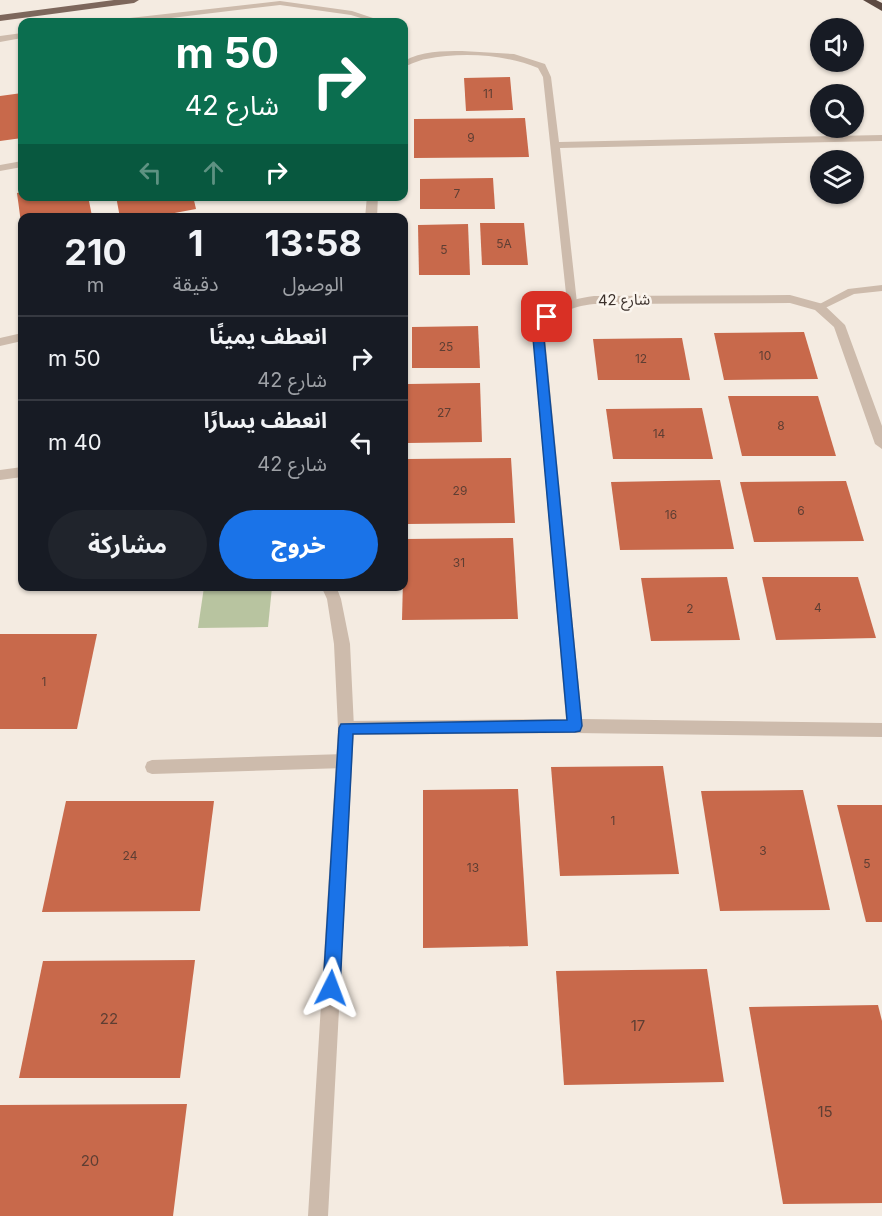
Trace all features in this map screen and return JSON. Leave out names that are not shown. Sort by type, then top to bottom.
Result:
[{"type":"highway","points":[[868,0],[882,8]]},
{"type":"main road","points":[[0,18],[135,0]]},
{"type":"street","points":[[0,168],[18,165]]},
{"type":"street","name":"شارع 42","points":[[575,726],[539,338],[541,327],[547,317],[572,303],[594,300],[790,299],[807,302],[819,307],[839,325],[882,444]]},
{"type":"street","points":[[0,342],[18,338]]},
{"type":"street","points":[[0,475],[18,473]]},
{"type":"street","points":[[318,1216],[346,728],[342,644],[334,599],[330,591]]},
{"type":"street","points":[[346,728],[575,726],[882,730]]},
{"type":"lane","points":[[154,18],[280,3],[352,13],[368,18]]},
{"type":"lane","points":[[0,39],[18,37]]},
{"type":"lane","points":[[408,58],[426,55],[497,55],[524,59],[542,66],[547,77],[572,303]]},
{"type":"lane","points":[[554,145],[882,138]]},
{"type":"lane","points":[[819,307],[852,291],[882,288]]},
{"type":"lane","points":[[152,767],[345,760]]},
{"type":"green space","points":[[203,591],[272,591],[268,627],[198,628]]},
{"type":"building","points":[[510,77],[513,110],[466,111],[464,78]]},
{"type":"building","points":[[18,94],[18,139],[0,141],[0,96]]},
{"type":"building","points":[[525,118],[529,157],[414,158],[414,119]]},
{"type":"building","points":[[493,178],[495,209],[420,209],[420,179]]},
{"type":"building","points":[[18,201],[89,201],[91,213],[20,213]]},
{"type":"building","points":[[117,201],[194,201],[196,209],[175,213],[119,213]]},
{"type":"building","points":[[480,223],[524,223],[528,265],[482,265]]},
{"type":"building","points":[[468,224],[470,275],[419,275],[418,225]]},
{"type":"building","points":[[478,326],[480,368],[412,368],[412,327]]},
{"type":"building","points":[[804,332],[818,379],[724,380],[714,333]]},
{"type":"building","points":[[682,338],[690,380],[598,380],[593,339]]},
{"type":"building","points":[[480,383],[482,442],[408,443],[408,384]]},
{"type":"building","points":[[728,396],[818,396],[836,456],[742,456]]},
{"type":"building","points":[[702,408],[713,459],[613,459],[606,409]]},
{"type":"building","points":[[511,458],[515,523],[408,524],[408,459]]},
{"type":"building","points":[[720,480],[734,549],[620,550],[611,482]]},
{"type":"building","points":[[846,481],[864,541],[754,542],[740,482]]},
{"type":"building","points":[[513,538],[518,619],[402,620],[403,591],[408,591],[408,539]]},
{"type":"building","points":[[727,577],[740,640],[651,641],[641,578]]},
{"type":"building","points":[[762,577],[858,577],[876,638],[776,640]]},
{"type":"building","points":[[0,634],[97,634],[77,729],[0,729]]},
{"type":"building","points":[[663,766],[679,874],[560,876],[551,767]]},
{"type":"building","points":[[518,789],[528,946],[423,948],[423,790]]},
{"type":"building","points":[[803,790],[830,910],[720,911],[701,791]]},
{"type":"building","points":[[66,801],[214,801],[200,911],[42,912]]},
{"type":"building","points":[[837,805],[882,805],[882,922],[866,922]]},
{"type":"building","points":[[195,960],[180,1078],[19,1078],[43,961]]},
{"type":"building","points":[[707,969],[724,1082],[564,1085],[556,971]]},
{"type":"building","points":[[878,1005],[882,1021],[882,1203],[783,1204],[749,1007]]},
{"type":"building","points":[[187,1104],[173,1216],[0,1216],[0,1105]]},
{"type":"route","points":[[331,988],[346,728],[575,726],[539,338],[541,327],[547,317]]}]
